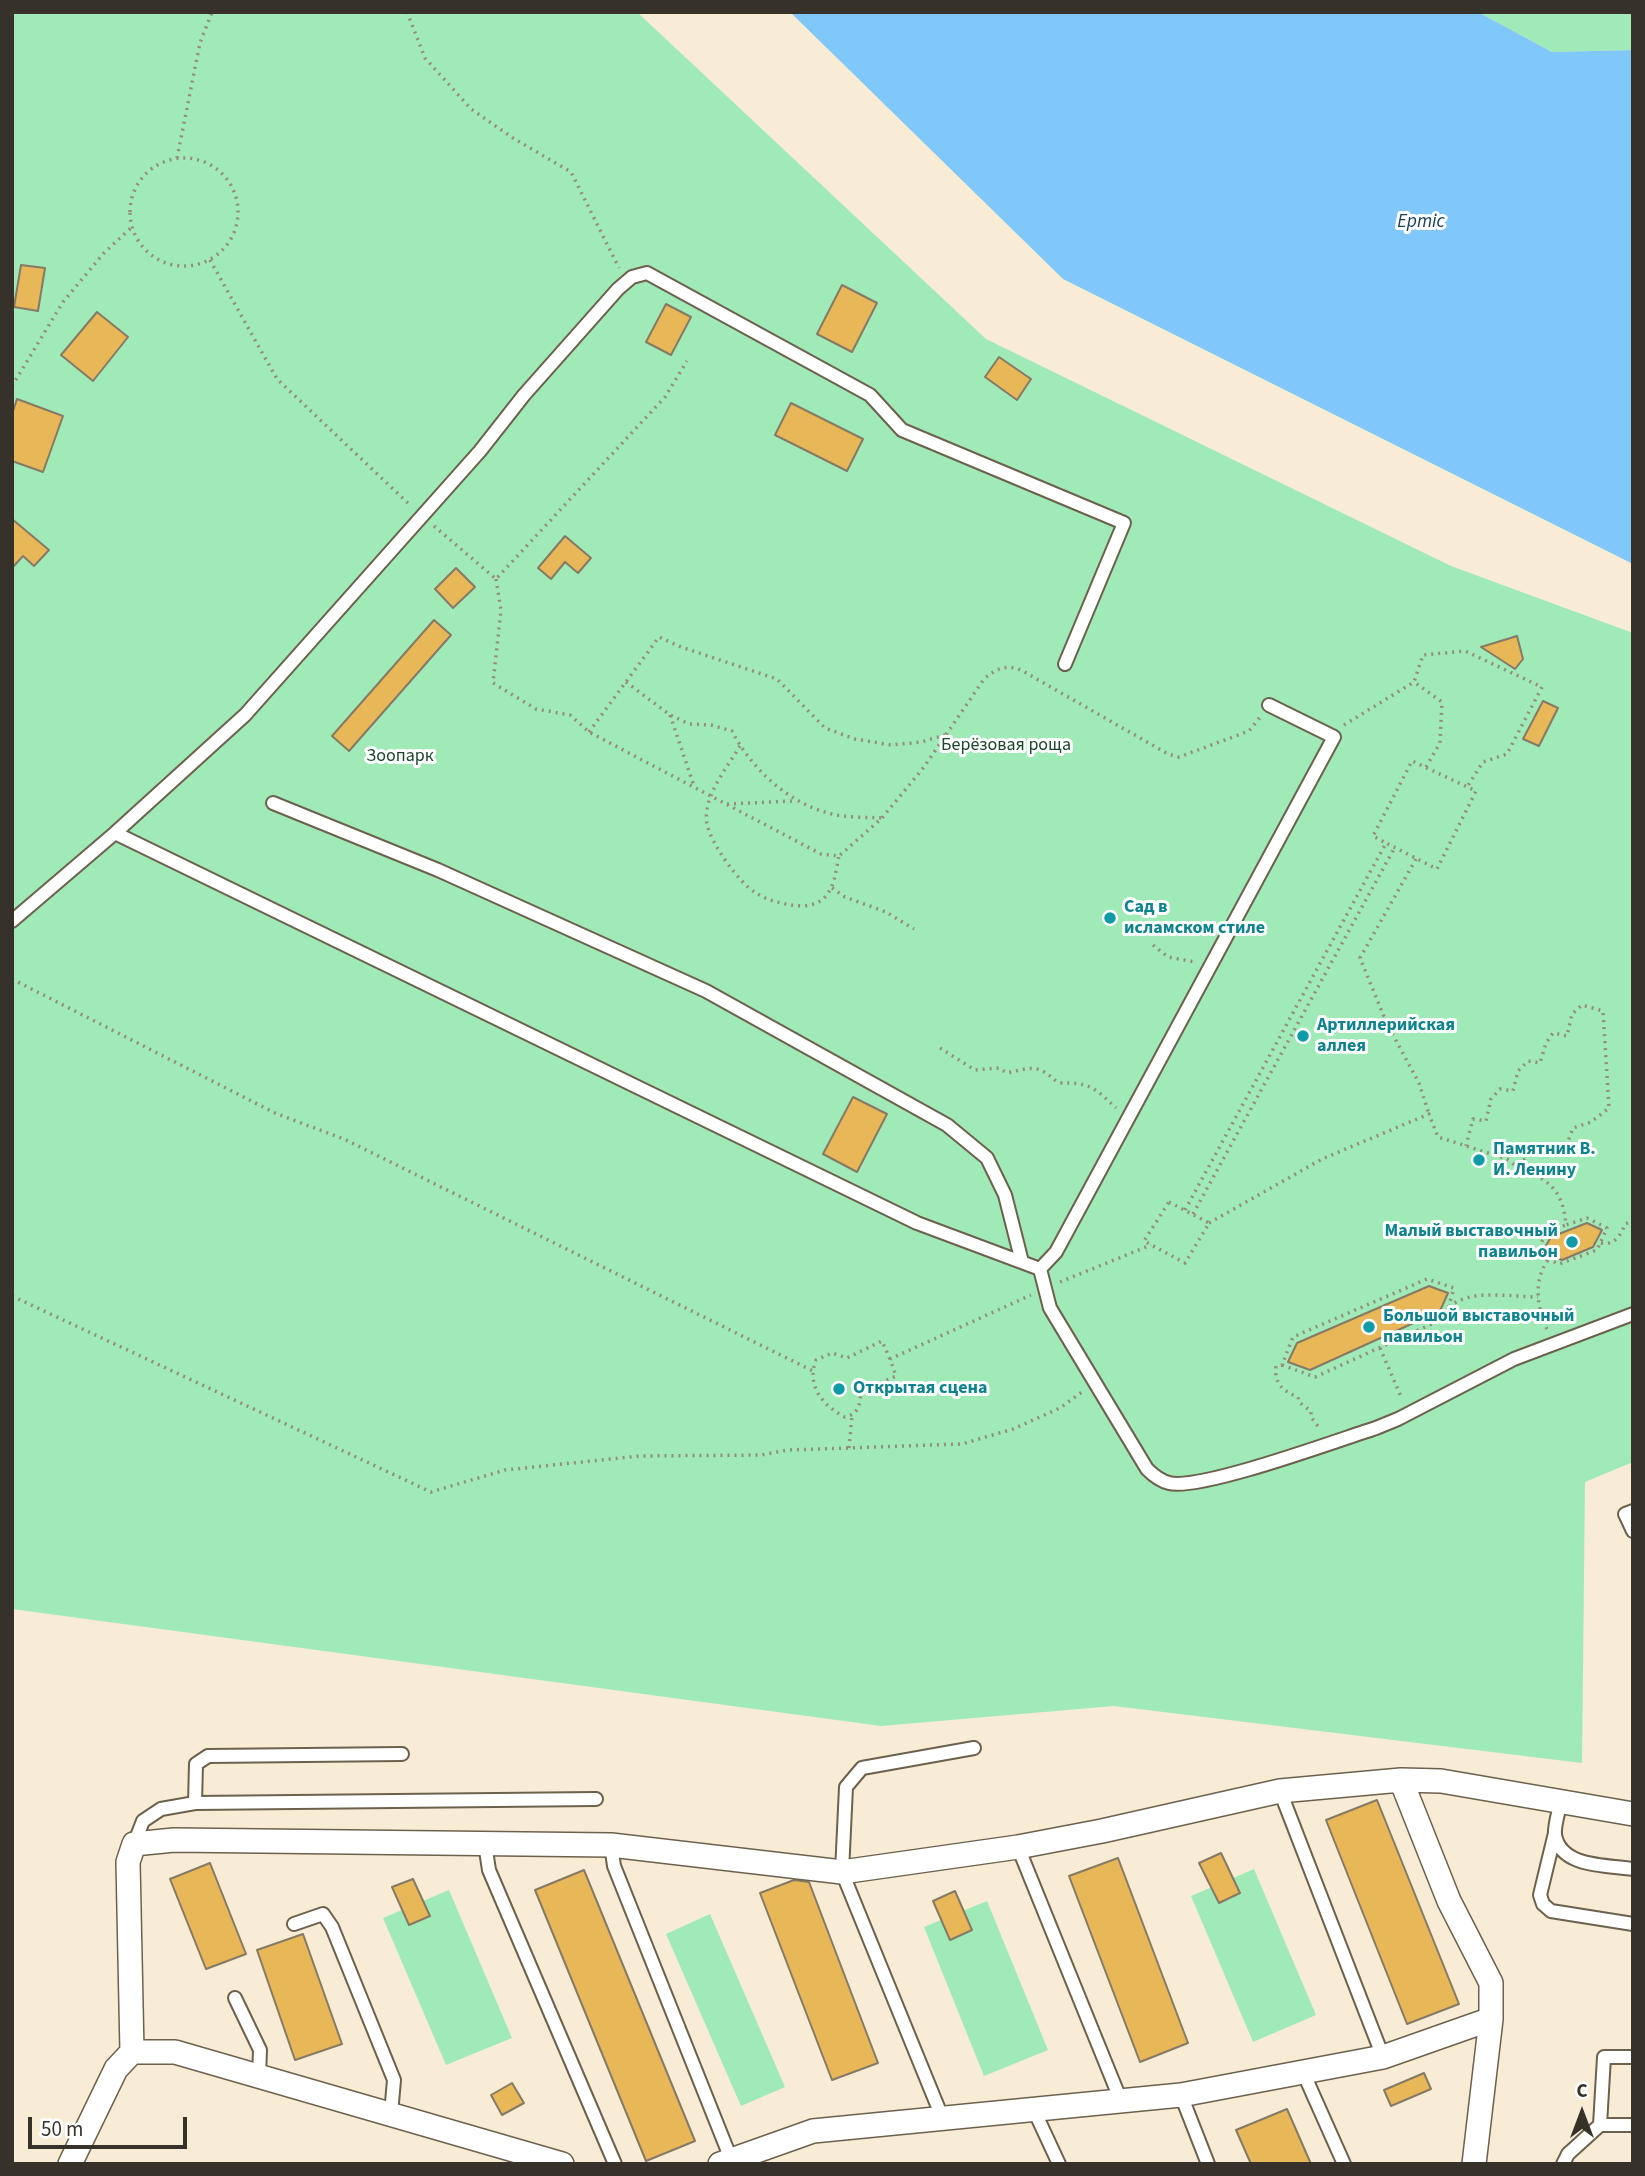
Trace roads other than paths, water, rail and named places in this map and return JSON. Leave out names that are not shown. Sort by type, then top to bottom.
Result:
[{"type":"street","points":[[1401,1780],[1449,1901],[1492,1983],[1491,2019],[1474,2164]]},
{"type":"street","points":[[70,2164],[116,2069],[132,2052],[128,1862],[134,1844],[174,1840],[611,1845],[842,1872],[1018,1847],[1174,1816],[1280,1791],[1401,1780],[1441,1781],[1633,1814]]},
{"type":"street","points":[[726,2162],[813,2131],[1181,2095],[1383,2057],[1491,2019]]},
{"type":"street","points":[[132,2052],[175,2052],[562,2164]]},
{"type":"lane","points":[[12,921],[245,715],[480,451],[524,395],[624,283],[632,277],[647,273],[870,395],[902,430],[1124,523],[1065,664]]},
{"type":"lane","points":[[1040,1269],[1056,1252],[1334,737],[1269,705]]},
{"type":"lane","points":[[273,803],[438,870],[706,991],[947,1125],[987,1158],[1005,1195],[1022,1262]]},
{"type":"lane","points":[[115,832],[917,1223],[1040,1269]]},
{"type":"lane","points":[[1040,1269],[1050,1308],[1095,1383],[1147,1469],[1169,1483],[1185,1484],[1226,1475],[1376,1428],[1514,1359],[1633,1314]]},
{"type":"lane","points":[[1633,1511],[1625,1514],[1633,1531]]},
{"type":"lane","points":[[942,2117],[842,1872],[846,1787],[862,1768],[974,1748]]},
{"type":"lane","points":[[195,1803],[196,1764],[208,1756],[402,1754]]},
{"type":"lane","points":[[1280,1791],[1383,2057]]},
{"type":"lane","points":[[134,1844],[143,1821],[161,1810],[195,1803],[596,1799]]},
{"type":"lane","points":[[1561,1801],[1540,1895],[1543,1904],[1551,1911],[1633,1924]]},
{"type":"lane","points":[[1555,1833],[1564,1852],[1573,1859],[1633,1869]]},
{"type":"lane","points":[[485,1844],[489,1870],[615,2164]]},
{"type":"lane","points":[[611,1845],[614,1866],[726,2162]]},
{"type":"lane","points":[[1018,1847],[1121,2101]]},
{"type":"lane","points":[[294,1924],[323,1914],[332,1927],[394,2080],[391,2114]]},
{"type":"lane","points":[[235,1998],[260,2050],[259,2076]]},
{"type":"lane","points":[[1600,2125],[1604,2057],[1633,2057]]},
{"type":"lane","points":[[1303,2072],[1344,2164]]},
{"type":"lane","points":[[1181,2095],[1208,2164]]},
{"type":"lane","points":[[1033,2108],[1059,2164]]},
{"type":"lane","points":[[1563,2164],[1568,2154],[1600,2125],[1633,2125]]},
{"type":"water","name":"Ертіс","points":[[790,12],[1478,12],[1552,52],[1633,50],[1633,564],[1063,279]]},
{"type":"place","name":"Сад в исламском стиле","points":[[1110,918]]},
{"type":"place","name":"Артиллерийская аллея","points":[[1303,1036]]},
{"type":"place","name":"Памятник В. И. Ленину","points":[[1479,1160]]},
{"type":"place","name":"Малый выставочный павильон","points":[[1572,1242]]},
{"type":"place","name":"Большой выставочный павильон","points":[[1369,1327]]},
{"type":"place","name":"Открытая сцена","points":[[839,1389]]},
{"type":"park label","name":"Берёзовая роща","points":[[1006,746]]},
{"type":"park label","name":"Зоопарк","points":[[400,757]]}]
